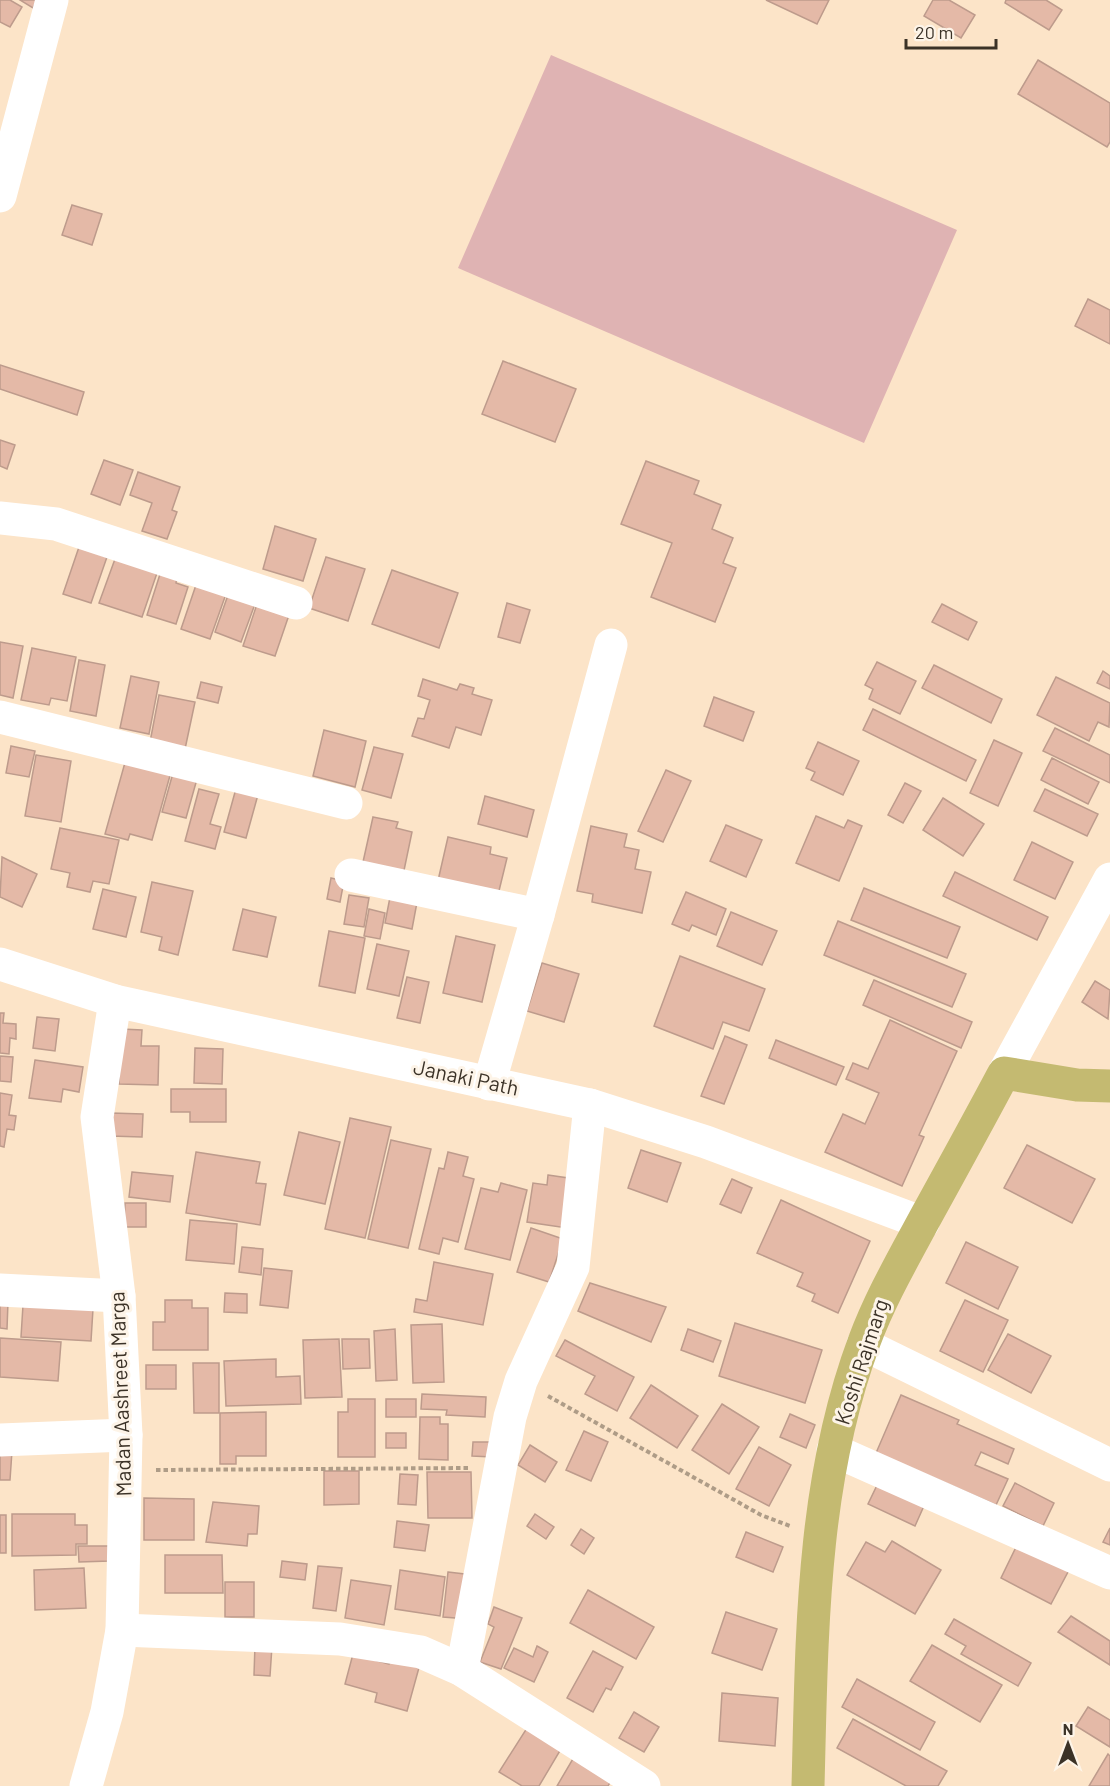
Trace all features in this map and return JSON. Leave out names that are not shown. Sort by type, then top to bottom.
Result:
[{"type":"main road","points":[[1004,1073],[1077,1086],[1110,1086]]},
{"type":"main road","name":"Koshi Rajmarg","points":[[808,1786],[814,1589],[819,1536],[833,1450],[863,1344],[887,1285],[1004,1073]]},
{"type":"street","points":[[0,195],[52,0]]},
{"type":"street","points":[[0,518],[56,524],[296,603]]},
{"type":"street","points":[[489,1083],[538,915],[611,645]]},
{"type":"street","points":[[0,717],[346,803]]},
{"type":"street","points":[[351,875],[538,915]]},
{"type":"street","points":[[1004,1073],[1110,879]]},
{"type":"street","name":"Janaki Path","points":[[0,964],[115,1001],[590,1105],[706,1142],[923,1223]]},
{"type":"street","name":"Madan Aashreet Marga","points":[[86,1786],[106,1712],[122,1630],[126,1435],[119,1296],[97,1117],[115,1001]]},
{"type":"street","points":[[462,1670],[510,1417],[521,1381],[573,1267],[590,1105]]},
{"type":"street","points":[[0,1290],[119,1296]]},
{"type":"street","points":[[863,1344],[1110,1465]]},
{"type":"street","points":[[0,1440],[126,1435]]},
{"type":"street","points":[[833,1450],[1110,1574]]},
{"type":"street","points":[[122,1630],[340,1639],[421,1652],[462,1670],[644,1786]]},
{"type":"path","points":[[521,1381],[761,1515],[819,1536]]},
{"type":"path","points":[[125,1471],[334,1467],[500,1468]]},
{"type":"shaded area","points":[[551,55],[957,230],[864,443],[458,268]]},
{"type":"building","points":[[0,0],[10,0],[22,7],[10,27],[0,22]]},
{"type":"building","points":[[20,0],[37,0],[33,8]]},
{"type":"building","points":[[766,0],[829,0],[817,24]]},
{"type":"building","points":[[933,0],[949,0],[975,15],[961,38],[924,16]]},
{"type":"building","points":[[1006,0],[1046,0],[1062,10],[1049,30],[1005,3]]},
{"type":"building","points":[[1038,60],[1110,103],[1110,142],[1107,147],[1018,94]]},
{"type":"building","points":[[72,205],[102,214],[92,245],[62,235]]},
{"type":"building","points":[[1088,299],[1110,310],[1110,344],[1075,326]]},
{"type":"building","points":[[503,361],[576,389],[555,442],[482,414]]},
{"type":"building","points":[[0,365],[84,392],[77,415],[0,389]]},
{"type":"building","points":[[0,440],[15,445],[7,469],[0,466]]},
{"type":"building","points":[[104,460],[133,470],[120,505],[91,494]]},
{"type":"building","points":[[646,461],[699,481],[694,494],[721,505],[712,529],[733,538],[723,563],[736,568],[715,622],[651,597],[672,543],[621,524]]},
{"type":"building","points":[[138,472],[180,487],[172,510],[177,512],[167,539],[142,531],[152,503],[130,495]]},
{"type":"building","points":[[275,526],[316,539],[303,581],[263,569]]},
{"type":"building","points":[[79,547],[107,557],[91,603],[63,594]]},
{"type":"building","points":[[326,557],[365,569],[348,621],[309,608]]},
{"type":"building","points":[[115,559],[157,573],[142,617],[99,603]]},
{"type":"building","points":[[392,570],[458,593],[439,648],[372,624]]},
{"type":"building","points":[[161,571],[177,576],[176,583],[188,587],[176,624],[147,615]]},
{"type":"building","points":[[196,585],[226,594],[210,639],[181,629]]},
{"type":"building","points":[[228,595],[255,604],[241,642],[215,632]]},
{"type":"building","points":[[507,603],[530,610],[520,643],[498,637]]},
{"type":"building","points":[[257,604],[289,615],[275,656],[243,646]]},
{"type":"building","points":[[942,604],[977,622],[968,640],[932,622]]},
{"type":"building","points":[[0,642],[23,646],[13,698],[0,695]]},
{"type":"building","points":[[32,648],[76,657],[67,701],[51,698],[49,705],[21,700]]},
{"type":"building","points":[[79,660],[105,665],[96,716],[70,711]]},
{"type":"building","points":[[877,662],[916,681],[900,714],[869,699],[873,689],[865,685]]},
{"type":"building","points":[[934,665],[1002,699],[991,723],[922,688]]},
{"type":"building","points":[[1103,671],[1110,676],[1110,689],[1097,683]]},
{"type":"building","points":[[131,676],[159,682],[149,734],[120,728]]},
{"type":"building","points":[[1056,677],[1110,703],[1109,727],[1098,722],[1089,741],[1037,715]]},
{"type":"building","points":[[423,679],[457,690],[460,684],[474,688],[472,694],[492,700],[481,735],[456,727],[449,748],[412,736],[418,718],[424,719],[430,700],[418,696]]},
{"type":"building","points":[[201,682],[222,687],[218,703],[197,698]]},
{"type":"building","points":[[159,695],[195,702],[185,749],[150,742]]},
{"type":"building","points":[[714,697],[754,712],[743,741],[704,726]]},
{"type":"building","points":[[873,709],[976,760],[966,781],[863,730]]},
{"type":"building","points":[[1055,728],[1110,755],[1110,783],[1043,751]]},
{"type":"building","points":[[324,730],[366,741],[355,787],[313,776]]},
{"type":"building","points":[[994,740],[1022,753],[998,806],[970,793]]},
{"type":"building","points":[[818,742],[859,761],[843,795],[811,780],[815,772],[806,768]]},
{"type":"building","points":[[11,746],[35,751],[29,777],[6,773]]},
{"type":"building","points":[[374,747],[403,754],[391,798],[362,790]]},
{"type":"building","points":[[36,755],[71,761],[61,822],[25,816]]},
{"type":"building","points":[[1052,758],[1099,782],[1088,804],[1041,780]]},
{"type":"building","points":[[126,759],[171,772],[152,840],[130,834],[128,840],[105,834]]},
{"type":"building","points":[[666,770],[691,781],[663,842],[638,831]]},
{"type":"building","points":[[173,773],[197,779],[186,818],[162,812]]},
{"type":"building","points":[[905,783],[921,791],[903,823],[888,815]]},
{"type":"building","points":[[237,785],[259,791],[246,838],[224,832]]},
{"type":"building","points":[[199,789],[219,794],[210,824],[221,827],[215,849],[185,841]]},
{"type":"building","points":[[1045,789],[1098,814],[1087,836],[1034,811]]},
{"type":"building","points":[[485,796],[534,810],[527,837],[478,824]]},
{"type":"building","points":[[943,798],[984,824],[963,856],[923,830]]},
{"type":"building","points":[[816,816],[844,828],[848,820],[862,826],[839,881],[796,863]]},
{"type":"building","points":[[373,817],[398,822],[396,828],[412,832],[402,880],[361,871]]},
{"type":"building","points":[[726,825],[762,840],[746,877],[710,861]]},
{"type":"building","points":[[591,826],[627,834],[624,847],[639,850],[635,869],[651,872],[642,913],[592,902],[593,894],[577,891]]},
{"type":"building","points":[[60,828],[119,840],[109,884],[93,881],[90,892],[67,887],[70,873],[51,869]]},
{"type":"building","points":[[448,837],[491,847],[490,854],[507,858],[497,899],[437,885]]},
{"type":"building","points":[[1032,842],[1073,862],[1055,899],[1014,880]]},
{"type":"building","points":[[2,857],[37,874],[22,907],[0,897]]},
{"type":"building","points":[[955,872],[1048,917],[1037,940],[943,896]]},
{"type":"building","points":[[331,878],[344,881],[340,902],[327,899]]},
{"type":"building","points":[[152,882],[193,891],[178,955],[159,950],[162,937],[141,932]]},
{"type":"building","points":[[864,888],[960,927],[947,958],[851,920]]},
{"type":"building","points":[[103,889],[136,897],[126,937],[93,929]]},
{"type":"building","points":[[391,892],[418,897],[412,929],[385,923]]},
{"type":"building","points":[[686,892],[726,909],[716,935],[692,925],[689,931],[672,924]]},
{"type":"building","points":[[349,895],[369,898],[364,927],[344,924]]},
{"type":"building","points":[[243,909],[276,917],[267,957],[233,950]]},
{"type":"building","points":[[369,909],[385,913],[380,939],[364,936]]},
{"type":"building","points":[[731,912],[777,931],[762,965],[717,946]]},
{"type":"building","points":[[838,921],[966,974],[952,1007],[824,955]]},
{"type":"building","points":[[329,931],[365,938],[355,993],[319,986]]},
{"type":"building","points":[[456,936],[495,945],[482,1002],[443,993]]},
{"type":"building","points":[[377,944],[409,951],[399,996],[367,989]]},
{"type":"building","points":[[680,956],[765,989],[749,1031],[723,1022],[713,1049],[654,1026]]},
{"type":"building","points":[[542,963],[579,974],[564,1022],[527,1011]]},
{"type":"building","points":[[407,977],[429,982],[420,1023],[397,1018]]},
{"type":"building","points":[[874,980],[972,1022],[961,1048],[863,1005]]},
{"type":"building","points":[[1095,981],[1110,990],[1108,1019],[1082,1002]]},
{"type":"building","points":[[0,1013],[4,1013],[3,1023],[16,1024],[16,1039],[10,1038],[9,1054],[0,1053]]},
{"type":"building","points":[[37,1017],[59,1019],[55,1051],[33,1048]]},
{"type":"building","points":[[890,1020],[957,1051],[919,1135],[924,1137],[902,1186],[825,1152],[843,1114],[865,1124],[879,1093],[846,1079],[853,1063],[868,1069]]},
{"type":"building","points":[[121,1029],[142,1030],[141,1046],[159,1046],[158,1085],[119,1084]]},
{"type":"building","points":[[725,1036],[747,1045],[724,1104],[701,1096]]},
{"type":"building","points":[[776,1040],[844,1067],[836,1085],[769,1058]]},
{"type":"building","points":[[195,1048],[223,1049],[222,1084],[194,1083]]},
{"type":"building","points":[[0,1056],[13,1057],[11,1082],[0,1081]]},
{"type":"building","points":[[35,1060],[83,1067],[79,1092],[63,1089],[61,1102],[29,1098]]},
{"type":"building","points":[[171,1089],[226,1089],[226,1122],[190,1122],[190,1112],[171,1112]]},
{"type":"building","points":[[0,1093],[12,1095],[9,1115],[16,1116],[14,1130],[7,1129],[4,1147],[0,1146]]},
{"type":"building","points":[[111,1113],[143,1114],[142,1137],[110,1136]]},
{"type":"building","points":[[350,1118],[391,1127],[365,1238],[325,1229]]},
{"type":"building","points":[[299,1132],[340,1142],[325,1204],[284,1195]]},
{"type":"building","points":[[391,1140],[431,1149],[408,1248],[368,1239]]},
{"type":"building","points":[[1027,1145],[1095,1179],[1072,1223],[1004,1188]]},
{"type":"building","points":[[641,1150],[681,1163],[667,1202],[628,1188]]},
{"type":"building","points":[[196,1152],[260,1162],[256,1183],[266,1184],[260,1225],[186,1213]]},
{"type":"building","points":[[448,1152],[468,1157],[463,1176],[474,1179],[458,1242],[443,1238],[439,1254],[419,1249],[439,1168],[444,1169]]},
{"type":"building","points":[[132,1172],[173,1176],[170,1202],[129,1197]]},
{"type":"building","points":[[548,1175],[575,1179],[567,1228],[527,1222],[533,1183],[547,1185]]},
{"type":"building","points":[[732,1179],[752,1188],[741,1213],[720,1204]]},
{"type":"building","points":[[501,1183],[527,1190],[510,1260],[465,1249],[481,1188],[498,1192]]},
{"type":"building","points":[[781,1200],[870,1241],[838,1313],[812,1301],[815,1294],[797,1286],[803,1273],[757,1253]]},
{"type":"building","points":[[125,1203],[146,1203],[146,1227],[124,1227]]},
{"type":"building","points":[[190,1220],[237,1224],[234,1264],[186,1260]]},
{"type":"building","points":[[531,1228],[563,1239],[549,1282],[517,1272]]},
{"type":"building","points":[[966,1242],[1018,1267],[998,1309],[946,1283]]},
{"type":"building","points":[[242,1247],[263,1249],[261,1275],[239,1272]]},
{"type":"building","points":[[434,1262],[493,1274],[483,1325],[414,1312],[416,1299],[427,1301]]},
{"type":"building","points":[[264,1268],[292,1271],[288,1308],[260,1305]]},
{"type":"building","points":[[590,1283],[666,1307],[651,1342],[578,1311]]},
{"type":"building","points":[[225,1293],[247,1294],[247,1313],[224,1312]]},
{"type":"building","points":[[165,1300],[192,1300],[192,1308],[208,1308],[208,1350],[153,1350],[153,1322],[165,1322]]},
{"type":"building","points":[[965,1300],[1008,1320],[983,1372],[940,1351]]},
{"type":"building","points":[[0,1302],[8,1302],[7,1329],[0,1328]]},
{"type":"building","points":[[23,1305],[93,1309],[91,1341],[21,1337]]},
{"type":"building","points":[[735,1323],[822,1350],[805,1403],[719,1376]]},
{"type":"building","points":[[442,1324],[444,1382],[413,1383],[411,1325]]},
{"type":"building","points":[[395,1329],[397,1380],[376,1381],[374,1331]]},
{"type":"building","points":[[688,1329],[721,1341],[713,1362],[681,1350]]},
{"type":"building","points":[[1008,1334],[1051,1356],[1031,1393],[988,1370]]},
{"type":"building","points":[[0,1338],[61,1342],[58,1381],[0,1377]]},
{"type":"building","points":[[339,1339],[342,1397],[305,1398],[303,1340]]},
{"type":"building","points":[[342,1339],[369,1339],[370,1368],[343,1369]]},
{"type":"building","points":[[565,1340],[634,1377],[617,1411],[585,1394],[595,1376],[556,1356]]},
{"type":"building","points":[[276,1359],[276,1377],[300,1376],[301,1404],[226,1406],[224,1361]]},
{"type":"building","points":[[193,1363],[219,1363],[219,1413],[194,1413]]},
{"type":"building","points":[[146,1365],[176,1365],[176,1389],[146,1389]]},
{"type":"building","points":[[651,1385],[698,1416],[677,1448],[630,1418]]},
{"type":"building","points":[[422,1394],[486,1397],[485,1417],[446,1415],[447,1410],[421,1409]]},
{"type":"building","points":[[901,1395],[959,1420],[957,1424],[1014,1449],[1008,1464],[981,1452],[975,1465],[1008,1479],[996,1505],[876,1453]]},
{"type":"building","points":[[348,1399],[375,1399],[375,1457],[338,1457],[338,1412],[348,1412]]},
{"type":"building","points":[[386,1399],[416,1399],[416,1417],[386,1417]]},
{"type":"building","points":[[722,1404],[759,1427],[729,1474],[692,1450]]},
{"type":"building","points":[[266,1412],[266,1456],[236,1456],[236,1464],[220,1464],[220,1413]]},
{"type":"building","points":[[790,1414],[815,1425],[806,1448],[780,1437]]},
{"type":"building","points":[[420,1417],[440,1417],[440,1424],[448,1424],[448,1460],[419,1459]]},
{"type":"building","points":[[584,1431],[608,1442],[591,1481],[566,1470]]},
{"type":"building","points":[[386,1433],[406,1433],[406,1448],[386,1448]]},
{"type":"building","points":[[473,1442],[493,1442],[492,1457],[472,1456]]},
{"type":"building","points":[[530,1445],[557,1462],[545,1482],[518,1465]]},
{"type":"building","points":[[759,1447],[791,1465],[769,1506],[736,1489]]},
{"type":"building","points":[[0,1450],[12,1451],[10,1480],[0,1480]]},
{"type":"building","points":[[324,1471],[359,1471],[359,1504],[324,1505]]},
{"type":"building","points":[[427,1472],[471,1472],[472,1518],[428,1518]]},
{"type":"building","points":[[400,1474],[418,1475],[416,1505],[398,1504]]},
{"type":"building","points":[[881,1477],[927,1499],[915,1526],[868,1504]]},
{"type":"building","points":[[1015,1483],[1054,1503],[1043,1526],[1003,1506]]},
{"type":"building","points":[[144,1498],[194,1499],[194,1540],[144,1540]]},
{"type":"building","points":[[213,1502],[259,1506],[257,1534],[248,1534],[247,1546],[206,1542]]},
{"type":"building","points":[[12,1514],[75,1514],[75,1525],[87,1525],[87,1544],[76,1544],[76,1555],[12,1556]]},
{"type":"building","points":[[535,1514],[554,1527],[546,1539],[527,1526]]},
{"type":"building","points":[[0,1515],[6,1515],[6,1553],[0,1553]]},
{"type":"building","points":[[397,1521],[429,1525],[425,1551],[394,1547]]},
{"type":"building","points":[[1110,1528],[1110,1545],[1103,1542]]},
{"type":"building","points":[[581,1529],[594,1538],[584,1554],[571,1545]]},
{"type":"building","points":[[746,1532],[783,1547],[773,1572],[736,1557]]},
{"type":"building","points":[[892,1541],[941,1570],[915,1614],[847,1575],[866,1542],[885,1552]]},
{"type":"building","points":[[1018,1543],[1069,1570],[1051,1604],[1001,1578]]},
{"type":"building","points":[[78,1546],[110,1546],[110,1561],[79,1562]]},
{"type":"building","points":[[165,1555],[222,1555],[223,1593],[165,1593]]},
{"type":"building","points":[[282,1561],[307,1564],[305,1580],[280,1577]]},
{"type":"building","points":[[318,1566],[342,1568],[336,1611],[313,1608]]},
{"type":"building","points":[[84,1568],[86,1608],[35,1610],[34,1570]]},
{"type":"building","points":[[400,1570],[445,1577],[440,1616],[395,1609]]},
{"type":"building","points":[[448,1572],[473,1575],[468,1619],[443,1617]]},
{"type":"building","points":[[351,1580],[391,1586],[384,1625],[345,1618]]},
{"type":"building","points":[[225,1582],[254,1582],[254,1617],[225,1617]]},
{"type":"building","points":[[588,1590],[654,1627],[636,1659],[570,1623]]},
{"type":"building","points":[[494,1607],[522,1618],[501,1669],[480,1662],[494,1627],[488,1624]]},
{"type":"building","points":[[726,1612],[777,1629],[762,1670],[712,1653]]},
{"type":"building","points":[[1071,1616],[1110,1641],[1110,1665],[1058,1632]]},
{"type":"building","points":[[954,1619],[1031,1663],[1018,1686],[961,1654],[966,1646],[945,1634]]},
{"type":"building","points":[[255,1645],[272,1646],[270,1676],[254,1675]]},
{"type":"building","points":[[932,1645],[1002,1685],[980,1722],[910,1681]]},
{"type":"building","points":[[537,1646],[548,1652],[534,1682],[504,1668],[514,1648],[533,1657]]},
{"type":"building","points":[[593,1651],[623,1667],[611,1690],[606,1688],[593,1712],[567,1698]]},
{"type":"building","points":[[353,1654],[389,1664],[391,1656],[420,1664],[407,1711],[375,1702],[377,1693],[345,1684]]},
{"type":"building","points":[[857,1679],[935,1722],[920,1750],[842,1707]]},
{"type":"building","points":[[722,1693],[778,1698],[775,1746],[719,1741]]},
{"type":"building","points":[[1088,1707],[1110,1720],[1110,1747],[1076,1726]]},
{"type":"building","points":[[634,1712],[659,1727],[644,1752],[619,1738]]},
{"type":"building","points":[[853,1719],[947,1771],[938,1786],[906,1786],[837,1748]]},
{"type":"building","points":[[527,1728],[561,1749],[539,1786],[522,1786],[499,1772]]},
{"type":"building","points":[[1108,1754],[1110,1756],[1110,1786],[1089,1786]]},
{"type":"building","points":[[574,1757],[612,1779],[608,1786],[557,1786]]}]
